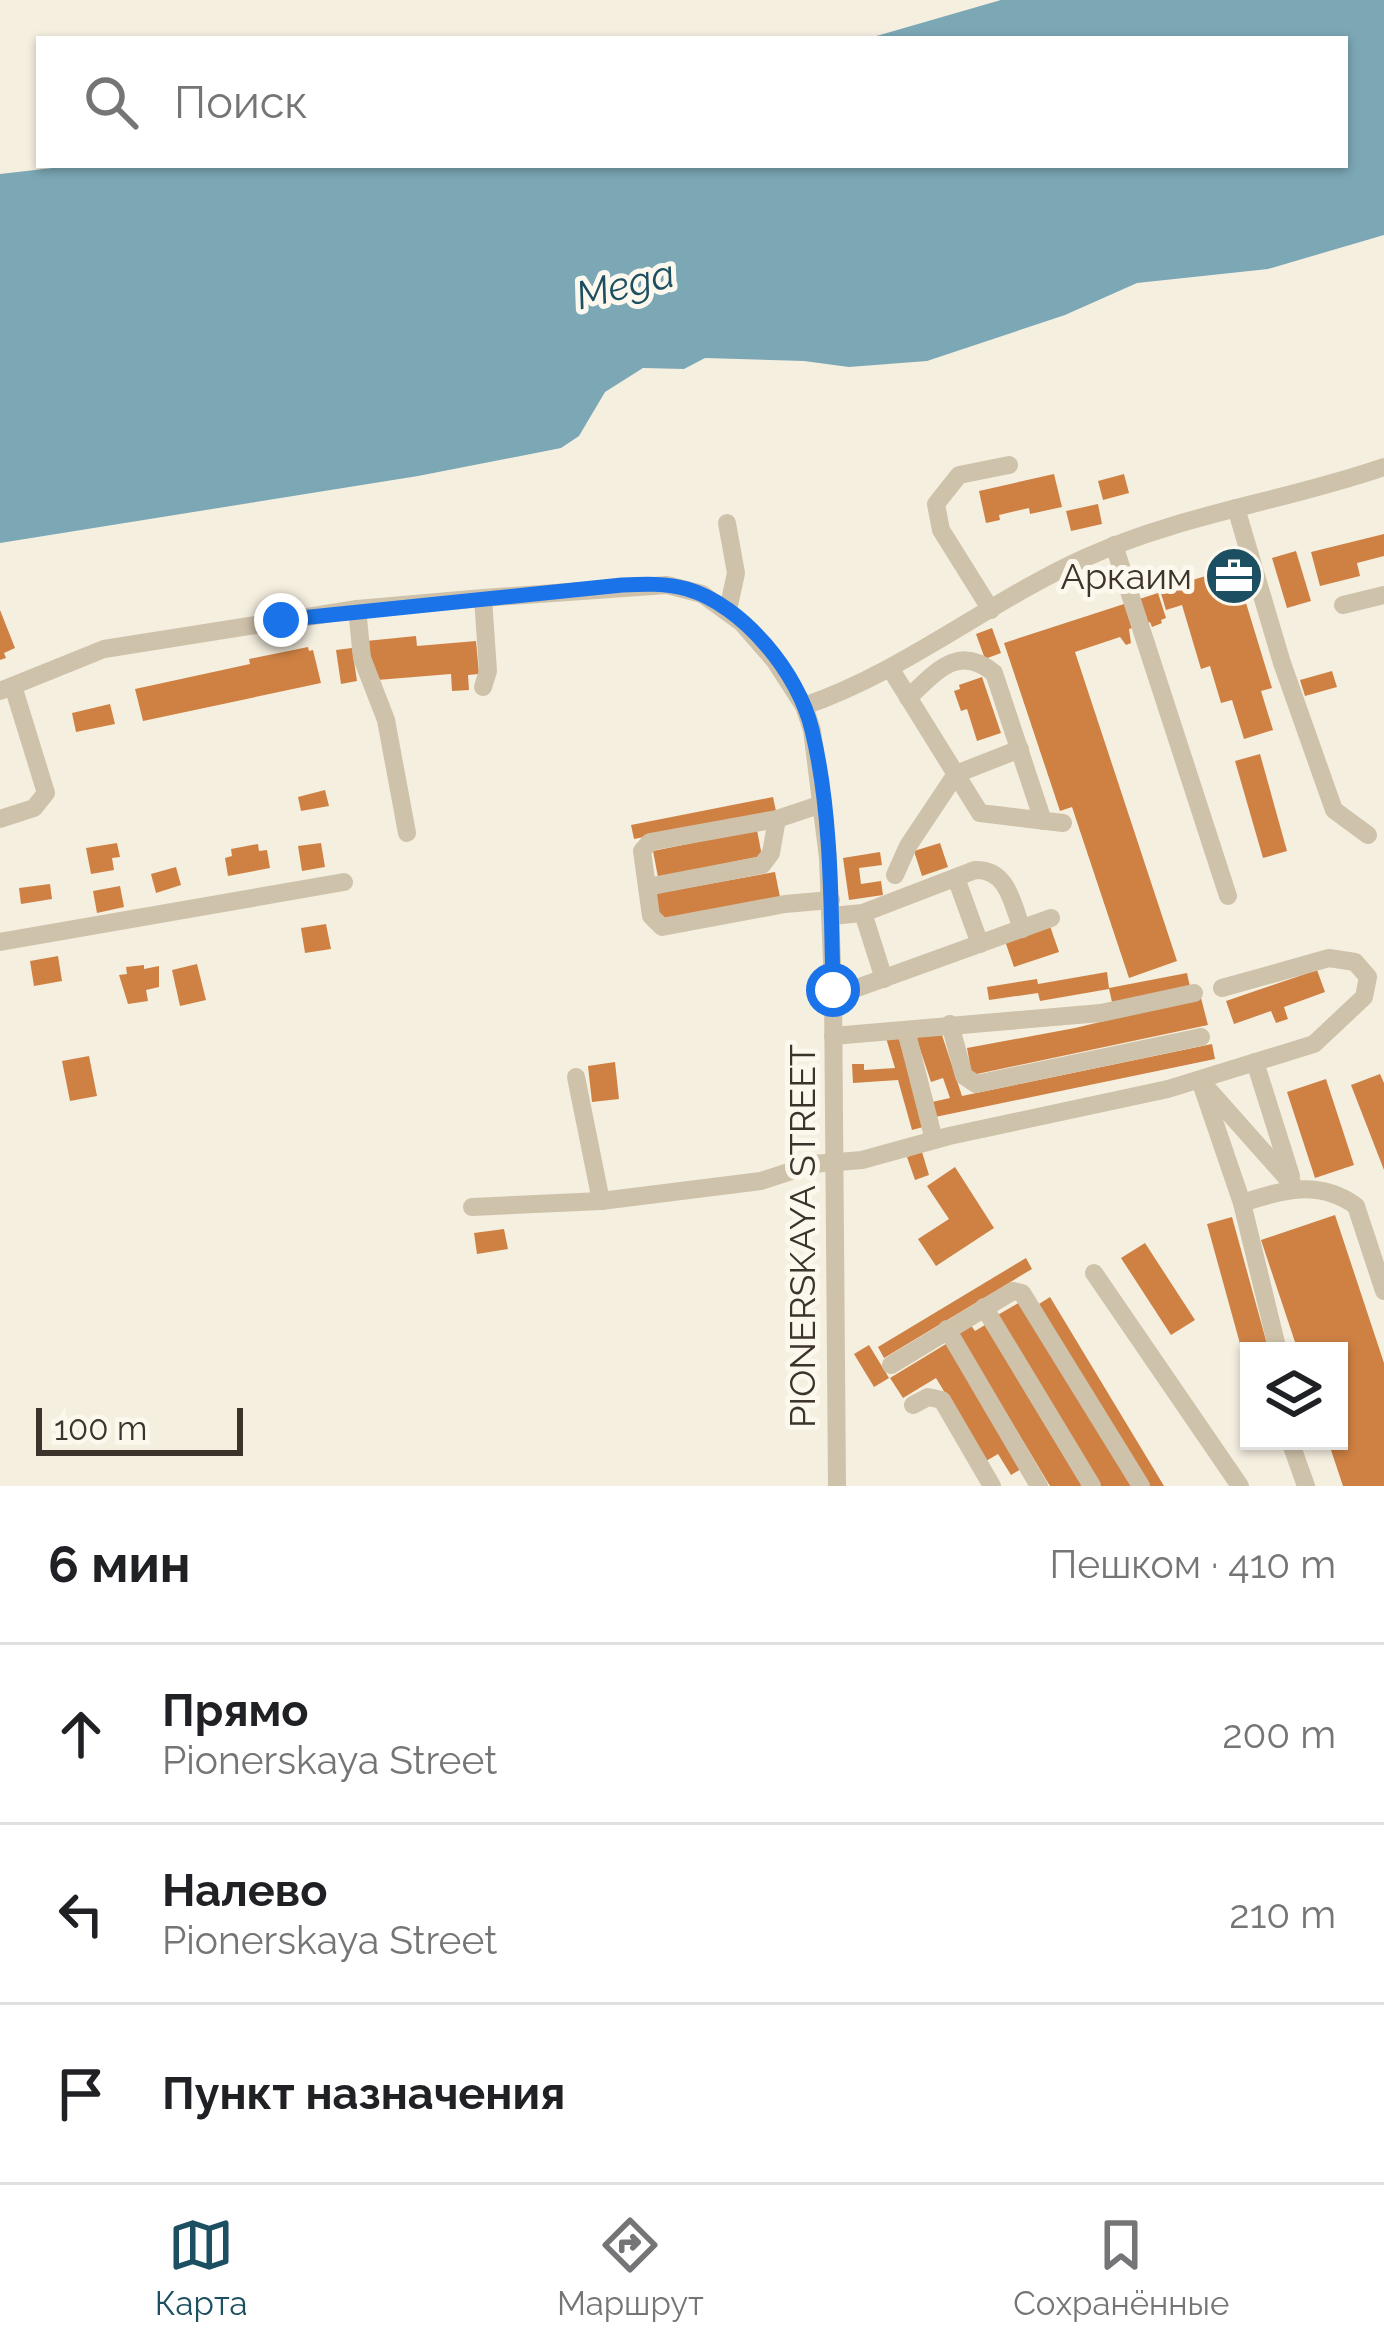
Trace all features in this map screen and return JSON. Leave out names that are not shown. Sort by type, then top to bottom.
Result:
[{"type":"street","points":[[991,610],[941,530],[936,501],[959,475],[1009,465]]},
{"type":"street","points":[[804,706],[890,668],[1114,545],[1384,467]]},
{"type":"street","points":[[1236,508],[1282,663],[1334,810],[1368,835]]},
{"type":"street","points":[[727,523],[736,573],[728,610]]},
{"type":"street","points":[[1114,545],[1228,896]]},
{"type":"street","name":"PIONERSKAYA STREET","points":[[6,688],[104,649],[357,609],[667,585],[702,594],[757,637],[804,706],[822,804],[833,990],[837,1486]]},
{"type":"street","points":[[1343,605],[1384,595]]},
{"type":"street","points":[[483,598],[488,670],[483,688]]},
{"type":"street","points":[[357,609],[362,658],[386,720],[407,833]]},
{"type":"street","points":[[890,668],[908,698],[980,813],[1053,822],[1020,749],[994,673],[972,658],[958,659],[908,698]]},
{"type":"street","points":[[0,819],[34,808],[46,793],[6,688]]},
{"type":"street","points":[[895,875],[956,774],[1020,749]]},
{"type":"street","points":[[822,804],[778,819],[650,842],[642,851],[651,916],[662,927],[785,904],[863,913],[975,870],[995,872],[1002,879],[1022,929]]},
{"type":"street","points":[[647,887],[762,865],[772,853],[778,819]]},
{"type":"street","points":[[956,878],[980,944]]},
{"type":"street","points":[[0,942],[344,882]]},
{"type":"street","points":[[863,913],[884,979]]},
{"type":"street","points":[[833,990],[857,988],[1051,918]]},
{"type":"street","points":[[472,1208],[601,1201],[761,1181],[813,1164],[862,1160],[1200,1080],[1315,1045],[1364,997],[1368,977],[1354,962],[1329,958],[1222,988]]},
{"type":"street","points":[[833,1036],[1101,1013],[1194,993]]},
{"type":"street","points":[[950,1024],[964,1076],[976,1084],[1201,1037]]},
{"type":"street","points":[[906,1030],[934,1140]]},
{"type":"street","points":[[1255,1062],[1294,1186]]},
{"type":"street","points":[[576,1077],[601,1201]]},
{"type":"street","points":[[1200,1080],[1294,1186],[1356,1206],[1384,1291]]},
{"type":"street","points":[[1200,1080],[1242,1203],[1277,1342]]},
{"type":"street","points":[[1242,1203],[1294,1186]]},
{"type":"street","points":[[1094,1273],[1240,1486]]},
{"type":"street","points":[[891,1365],[1012,1291],[1026,1296],[1141,1486]]},
{"type":"street","points":[[984,1307],[1092,1486]]},
{"type":"street","points":[[947,1329],[1039,1486]]},
{"type":"street","points":[[913,1405],[928,1397],[942,1400],[992,1486]]},
{"type":"street","points":[[1293,1450],[1306,1486]]},
{"type":"water","name":"Mega","points":[[1001,0],[1384,0],[1384,235],[1268,269],[1137,283],[1065,315],[927,361],[849,367],[705,358],[684,369],[643,368],[605,392],[579,436],[561,448],[418,476],[0,543],[0,174],[53,168],[1348,168],[1348,36],[876,36]]},
{"type":"building","points":[[1054,474],[1062,507],[1030,514],[1029,508],[986,523],[979,491]]},
{"type":"building","points":[[1124,474],[1129,493],[1103,500],[1098,481]]},
{"type":"building","points":[[1098,504],[1102,524],[1071,531],[1066,511]]},
{"type":"building","points":[[1384,534],[1384,556],[1357,563],[1360,576],[1320,586],[1311,552]]},
{"type":"building","points":[[1296,551],[1311,601],[1287,608],[1272,558]]},
{"type":"building","points":[[1235,567],[1272,688],[1261,691],[1273,730],[1244,739],[1232,700],[1221,703],[1210,666],[1201,669],[1182,605],[1166,610],[1160,590]]},
{"type":"building","points":[[1158,593],[1166,618],[1162,623],[1129,629],[1131,643],[1126,645],[1120,637],[1075,652],[1177,961],[1129,978],[1072,807],[1060,811],[1004,643]]},
{"type":"building","points":[[0,610],[15,648],[0,660]]},
{"type":"building","points":[[992,628],[1001,653],[985,659],[976,634]]},
{"type":"building","points":[[416,636],[417,646],[476,641],[479,674],[468,675],[469,690],[452,691],[451,674],[377,680],[366,641]]},
{"type":"building","points":[[308,647],[313,650],[321,683],[143,721],[135,689]]},
{"type":"building","points":[[352,648],[357,681],[341,684],[336,650]]},
{"type":"building","points":[[1332,671],[1337,687],[1305,696],[1300,680]]},
{"type":"building","points":[[982,677],[1001,733],[977,741],[967,709],[961,711],[954,691]]},
{"type":"building","points":[[110,704],[115,724],[76,732],[72,713]]},
{"type":"building","points":[[1260,754],[1287,851],[1263,858],[1235,761]]},
{"type":"building","points":[[325,790],[329,806],[301,811],[298,797]]},
{"type":"building","points":[[773,797],[776,811],[634,839],[631,825]]},
{"type":"building","points":[[757,830],[762,856],[658,877],[653,851]]},
{"type":"building","points":[[117,843],[120,857],[112,858],[114,870],[91,874],[86,848]]},
{"type":"building","points":[[321,843],[325,867],[302,871],[298,846]]},
{"type":"building","points":[[940,843],[948,867],[922,876],[914,851]]},
{"type":"building","points":[[258,844],[259,851],[267,850],[270,868],[228,876],[225,858],[232,856],[231,849]]},
{"type":"building","points":[[880,852],[882,865],[859,868],[861,884],[881,881],[883,895],[849,900],[843,858]]},
{"type":"building","points":[[176,867],[181,885],[156,893],[151,874]]},
{"type":"building","points":[[775,872],[780,897],[659,919],[653,894]]},
{"type":"building","points":[[50,884],[52,899],[21,904],[19,888]]},
{"type":"building","points":[[120,886],[124,907],[97,913],[93,891]]},
{"type":"building","points":[[326,924],[331,949],[305,953],[301,928]]},
{"type":"building","points":[[1050,926],[1059,952],[1014,967],[1005,941]]},
{"type":"building","points":[[58,956],[62,981],[34,986],[30,961]]},
{"type":"building","points":[[197,964],[206,1000],[180,1006],[172,970]]},
{"type":"building","points":[[144,965],[144,969],[159,966],[159,987],[146,990],[148,1001],[128,1004],[119,975],[127,974],[126,967]]},
{"type":"building","points":[[1317,970],[1325,992],[1284,1007],[1288,1019],[1276,1023],[1271,1011],[1234,1024],[1226,1001]]},
{"type":"building","points":[[1107,972],[1109,988],[1187,973],[1190,987],[1112,1002],[1109,989],[1040,1001],[1038,993],[989,1000],[987,987]]},
{"type":"building","points":[[1201,998],[1208,1025],[972,1075],[967,1048]]},
{"type":"building","points":[[940,1029],[962,1096],[1212,1044],[1215,1059],[935,1117],[932,1102],[950,1098],[943,1078],[931,1082],[916,1037]]},
{"type":"building","points":[[898,1035],[923,1127],[912,1130],[898,1080],[853,1083],[852,1064],[864,1064],[864,1070],[895,1068],[886,1038]]},
{"type":"building","points":[[89,1056],[97,1096],[70,1101],[62,1061]]},
{"type":"building","points":[[615,1062],[619,1099],[592,1102],[588,1066]]},
{"type":"building","points":[[1380,1074],[1384,1083],[1384,1170],[1351,1085]]},
{"type":"building","points":[[1326,1079],[1354,1165],[1315,1178],[1287,1092]]},
{"type":"building","points":[[922,1152],[929,1175],[915,1180],[907,1157]]},
{"type":"building","points":[[955,1167],[994,1228],[936,1266],[918,1239],[949,1219],[927,1186]]},
{"type":"building","points":[[1335,1215],[1384,1363],[1384,1486],[1343,1486],[1331,1450],[1348,1450],[1348,1342],[1295,1342],[1261,1240]]},
{"type":"building","points":[[1232,1217],[1266,1342],[1240,1344],[1207,1224]]},
{"type":"building","points":[[504,1229],[508,1249],[477,1254],[474,1233]]},
{"type":"building","points":[[1145,1243],[1195,1320],[1171,1335],[1121,1258]]},
{"type":"building","points":[[1026,1258],[1032,1269],[884,1358],[878,1347]]},
{"type":"building","points":[[1050,1297],[1164,1486],[1149,1486],[1039,1304]]},
{"type":"building","points":[[1020,1302],[1131,1486],[1100,1486],[996,1316]]},
{"type":"building","points":[[970,1324],[975,1331],[985,1325],[1082,1486],[1050,1486],[957,1331]]},
{"type":"building","points":[[946,1344],[1021,1469],[1011,1475],[998,1454],[986,1461],[936,1378],[903,1398],[890,1378]]},
{"type":"building","points":[[869,1345],[889,1378],[874,1387],[854,1354]]},
{"type":"place","name":"Аркаим","points":[[1234,576]]},
{"type":"route","points":[[281,620],[622,585],[667,585],[716,601],[757,637],[775,661],[804,706],[812,730],[828,858],[833,990]]}]
